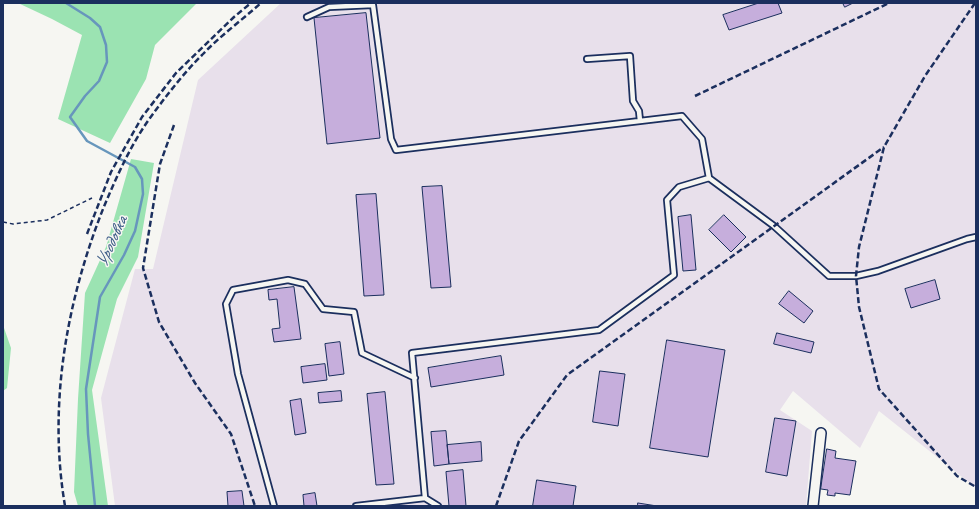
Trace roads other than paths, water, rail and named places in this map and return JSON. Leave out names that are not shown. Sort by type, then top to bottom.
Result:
[{"type":"street","points":[[813,506],[821,433]]},
{"type":"lane","points":[[307,17],[329,7],[373,5],[391,140],[396,150],[682,116],[702,139],[710,178],[774,226],[829,276],[856,276],[878,271],[967,238],[976,237]]},
{"type":"lane","points":[[587,59],[630,56],[633,101],[639,110],[640,121]]},
{"type":"lane","points":[[426,498],[412,353],[599,330],[674,275],[667,200],[679,186],[710,178]]},
{"type":"lane","points":[[274,506],[238,374],[226,304],[233,290],[288,280],[305,284],[323,309],[354,312],[362,353],[415,378]]},
{"type":"lane","points":[[356,506],[426,498],[438,506]]},
{"type":"waterway","name":"Уродовка","points":[[66,3],[90,18],[100,27],[106,45],[107,62],[99,81],[85,96],[70,117],[87,141],[135,167],[142,179],[143,194],[135,231],[124,255],[100,297],[86,389],[88,434],[95,506]]},
{"type":"railway","points":[[87,234],[111,172],[142,117],[176,73],[234,17],[251,3]]},
{"type":"railway","points":[[65,506],[60,468],[59,431],[60,393],[64,355],[70,318],[79,281],[103,209],[130,151],[150,118],[175,85],[209,48],[261,3]]},
{"type":"railway","points":[[695,96],[889,3]]},
{"type":"railway","points":[[975,3],[925,76],[884,147],[859,247],[856,276],[859,307],[879,389],[957,476],[976,487]]},
{"type":"railway","points":[[174,125],[160,164],[143,268],[159,322],[195,383],[231,434],[255,506]]},
{"type":"railway","points":[[496,506],[519,441],[567,375],[884,147]]}]
